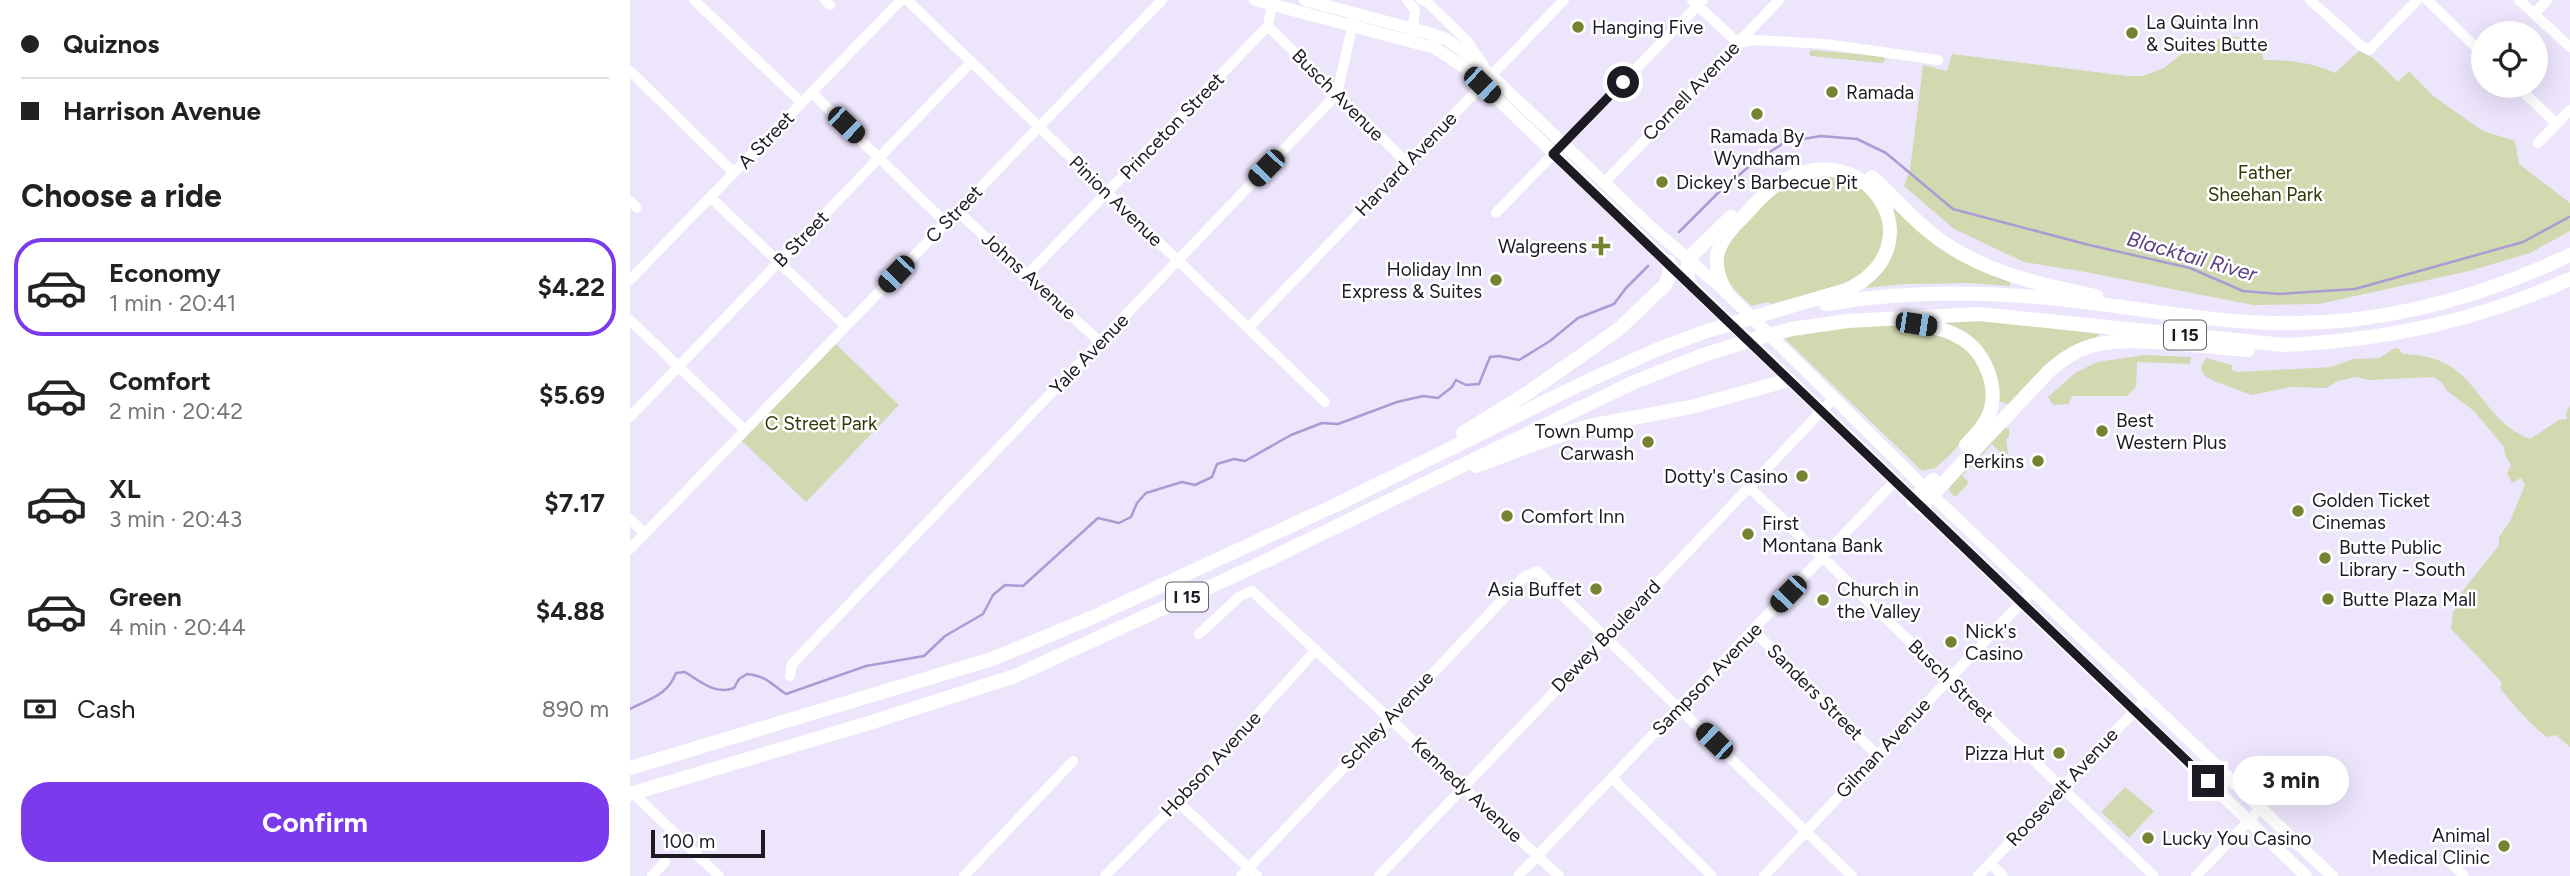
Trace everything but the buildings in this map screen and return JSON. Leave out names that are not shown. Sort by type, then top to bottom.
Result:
[{"type":"highway","points":[[1689,283],[1689,258],[1769,180],[1799,165],[1829,161],[1844,163],[1864,172],[1926,229],[1953,249],[1985,266],[2050,286],[2110,298],[2137,309]]},
{"type":"highway","points":[[1726,292],[1717,276],[1719,248],[1728,232],[1770,189],[1788,178],[1819,170],[1840,172],[1861,179],[1881,200],[1889,223],[1887,251],[1880,266],[1864,282],[1846,290],[1776,312]]},
{"type":"highway","name":"I 15","points":[[630,768],[992,659],[1091,618],[1340,503],[1658,349],[1707,331],[1776,312],[1875,297],[1941,293],[2048,298],[2240,321],[2275,323],[2349,320],[2415,310],[2470,295],[2506,283],[2570,255]]},
{"type":"highway","points":[[1340,503],[1410,460],[1476,425],[1589,351],[1643,308],[1665,285],[1670,274],[1669,262]]},
{"type":"highway","name":"I 15","points":[[630,792],[869,723],[1015,676],[1251,568],[1632,383],[1724,347],[1792,329],[1878,319],[1979,314],[2284,345],[2346,341],[2429,328],[2498,308],[2570,279]]},
{"type":"highway","points":[[1878,319],[1938,328],[1956,335],[1978,352],[1991,381],[1990,413],[1929,492]]},
{"type":"highway","points":[[1917,504],[2049,371],[2079,350],[2104,343],[2129,342],[2251,350],[2284,345]]},
{"type":"highway","points":[[1415,487],[1589,426],[1691,407],[1790,380]]},
{"type":"main road","points":[[1255,0],[1413,28],[1447,39],[1469,55],[1492,75],[1558,149],[1689,283],[2306,876]]},
{"type":"main road","points":[[1305,0],[1411,42],[1440,50],[1465,68],[1558,149],[1604,183],[1726,292],[1929,492],[2332,876]]},
{"type":"street","points":[[694,0],[802,103]]},
{"type":"street","name":"A Street","points":[[630,280],[901,0]]},
{"type":"street","name":"Pinion Avenue","points":[[907,0],[1325,402]]},
{"type":"street","name":"C Street","points":[[630,549],[1162,0]]},
{"type":"street","points":[[1407,0],[1415,10],[1411,42]]},
{"type":"street","name":"Harvard Avenue","points":[[1248,328],[1564,0]]},
{"type":"street","name":"Cornell Avenue","points":[[1604,183],[1779,0]]},
{"type":"street","points":[[2311,0],[2369,50],[2417,0]]},
{"type":"street","points":[[2427,0],[2471,42]]},
{"type":"street","points":[[2519,0],[2570,47]]},
{"type":"street","points":[[2534,14],[2547,0]]},
{"type":"street","points":[[1426,1],[1468,42],[1492,75]]},
{"type":"street","points":[[1268,26],[1273,2]]},
{"type":"street","points":[[1496,213],[1698,2],[1738,43],[1754,40],[1826,44],[1938,60]]},
{"type":"street","points":[[1337,94],[1354,19]]},
{"type":"street","name":"Busch Avenue","points":[[1268,26],[1407,163]]},
{"type":"street","name":"Princeton Street","points":[[1027,275],[1268,26]]},
{"type":"street","name":"B Street","points":[[630,417],[971,62]]},
{"type":"street","points":[[630,71],[734,173]]},
{"type":"street","points":[[812,93],[946,223]]},
{"type":"street","name":"Yale Avenue","points":[[790,677],[792,664],[1337,94]]},
{"type":"street","points":[[2530,98],[2557,124]]},
{"type":"street","points":[[2538,143],[2570,110]]},
{"type":"street","points":[[710,197],[846,326]]},
{"type":"street","name":"Johns Avenue","points":[[957,211],[1100,342]]},
{"type":"street","points":[[630,320],[745,430]]},
{"type":"street","name":"Dewey Boulevard","points":[[1378,876],[1834,398]]},
{"type":"street","name":"Sampson Avenue","points":[[1518,876],[1895,482]]},
{"type":"street","name":"Busch Street","points":[[1748,486],[2154,876]]},
{"type":"street","points":[[630,519],[645,534]]},
{"type":"street","name":"Schley Avenue","points":[[1241,876],[1524,577],[1537,571],[1605,636]]},
{"type":"street","name":"Kennedy Avenue","points":[[1199,635],[1240,596],[1252,591],[1389,717],[1461,788],[1559,876]]},
{"type":"street","name":"Gilman Avenue","points":[[1764,876],[2032,591]]},
{"type":"street","name":"Sanders Street","points":[[1753,630],[1877,755]]},
{"type":"street","points":[[1605,636],[1852,876]]},
{"type":"street","name":"Hobson Avenue","points":[[1105,876],[1178,802],[1316,650]]},
{"type":"street","name":"Roosevelt Avenue","points":[[1978,876],[2146,699]]},
{"type":"street","points":[[964,876],[1073,761]]},
{"type":"street","points":[[1613,779],[1712,876]]},
{"type":"street","points":[[630,792],[719,876]]},
{"type":"street","points":[[1178,802],[1257,876]]},
{"type":"street","points":[[2196,876],[2261,808]]},
{"type":"street","points":[[652,876],[666,862]]},
{"type":"street","points":[[2450,862],[2464,876]]},
{"type":"street","points":[[1990,863],[2003,876]]},
{"type":"green space","name":"Father Sheehan Park","points":[[2227,36],[2266,41],[2262,50],[2263,60],[2300,62],[2335,73],[2359,51],[2372,57],[2398,82],[2409,71],[2433,96],[2483,131],[2515,141],[2519,164],[2570,203],[2570,231],[2530,253],[2469,271],[2319,304],[2253,305],[2024,262],[1954,229],[1904,186],[1910,170],[1923,65],[1947,71],[1952,54],[2143,76],[2164,68],[2184,52]]},
{"type":"green space","points":[[1811,50],[1884,56],[1885,60],[1882,63],[1811,56]]},
{"type":"green space","points":[[1831,173],[1867,188],[1883,218],[1883,241],[1874,264],[1847,284],[1770,304],[1768,302],[1752,306],[1725,275],[1722,261],[1724,250],[1731,238],[1767,199],[1780,189],[1806,175]]},
{"type":"green space","points":[[1894,208],[2010,281],[2010,286],[1969,283],[1903,284],[1866,288],[1885,268],[1892,253]]},
{"type":"green space","points":[[1946,320],[1989,321],[2100,334],[2007,404],[1998,401],[1994,374],[1986,352],[1970,335],[1945,323]]},
{"type":"green space","points":[[1864,326],[1936,330],[1959,339],[1984,370],[1987,399],[1983,414],[1971,432],[1935,468],[1922,471],[1784,338],[1799,334],[1802,336],[1807,332]]},
{"type":"green space","name":"C Street Park","points":[[836,344],[899,405],[806,502],[742,441]]},
{"type":"green space","points":[[2395,348],[2403,354],[2429,357],[2448,365],[2462,376],[2511,429],[2530,439],[2559,420],[2567,419],[2570,404],[2570,747],[2556,735],[2548,737],[2543,734],[2530,722],[2500,688],[2502,683],[2451,629],[2453,612],[2461,593],[2499,545],[2499,537],[2510,521],[2525,485],[2521,478],[2512,483],[2507,473],[2511,466],[2504,447],[2474,411],[2447,391],[2434,377],[2369,380],[2355,377],[2338,381],[2326,388],[2290,387],[2251,395],[2214,381],[2205,376],[2201,368],[2206,358],[2232,365],[2232,370],[2239,372],[2331,367],[2353,359],[2379,358]]},
{"type":"green space","points":[[2145,355],[2191,357],[2190,364],[2137,362],[2136,387],[2127,396],[2072,396],[2069,404],[2053,405],[2048,397],[2075,373],[2097,362]]},
{"type":"green space","points":[[2004,428],[2009,429],[2009,437],[2006,439],[2008,454],[2003,455],[1992,444],[1962,476],[1968,481],[1967,485],[1955,497],[1949,490],[1950,486]]},
{"type":"green space","points":[[2125,787],[2154,811],[2129,838],[2101,812]]},
{"type":"waterway","name":"Blacktail River","points":[[1679,232],[1752,164],[1785,142],[1821,136],[1857,139],[1886,153],[1953,209],[2190,268],[2243,291],[2279,294],[2355,289],[2523,242],[2569,217]]},
{"type":"waterway","points":[[630,709],[663,691],[676,673],[685,672],[708,686],[721,690],[734,688],[739,679],[747,674],[754,675],[786,694],[866,666],[924,656],[945,636],[983,614],[993,595],[1005,585],[1023,586],[1098,518],[1119,523],[1131,517],[1137,503],[1146,493],[1182,482],[1195,485],[1212,477],[1217,464],[1234,459],[1245,461],[1291,435],[1322,423],[1338,424],[1397,402],[1423,396],[1438,398],[1452,387],[1456,380],[1466,385],[1479,384],[1490,357],[1519,360],[1550,341],[1578,318],[1614,304],[1648,266]]},
{"type":"place","name":"Hanging Five","points":[[1578,27]]},
{"type":"place","name":"La Quinta Inn & Suites Butte","points":[[2132,33]]},
{"type":"place","name":"Ramada","points":[[1832,92]]},
{"type":"place","name":"Ramada By Wyndham","points":[[1757,114]]},
{"type":"place","name":"Dickey's Barbecue Pit","points":[[1662,182]]},
{"type":"place","name":"Walgreens","points":[[1601,246]]},
{"type":"place","name":"Holiday Inn Express & Suites","points":[[1496,280]]},
{"type":"place","name":"Best Western Plus","points":[[2102,431]]},
{"type":"place","name":"Town Pump Carwash","points":[[1648,442]]},
{"type":"place","name":"Perkins","points":[[2038,461]]},
{"type":"place","name":"Dotty's Casino","points":[[1802,476]]},
{"type":"place","name":"Golden Ticket Cinemas","points":[[2298,511]]},
{"type":"place","name":"Comfort Inn","points":[[1507,516]]},
{"type":"place","name":"First Montana Bank","points":[[1748,534]]},
{"type":"place","name":"Butte Public Library - South","points":[[2325,558]]},
{"type":"place","name":"Asia Buffet","points":[[1596,589]]},
{"type":"place","name":"Butte Plaza Mall","points":[[2328,599]]},
{"type":"place","name":"Church in the Valley","points":[[1823,600]]},
{"type":"place","name":"Nick's Casino","points":[[1951,642]]},
{"type":"place","name":"Pizza Hut","points":[[2059,753]]},
{"type":"place","name":"Lucky You Casino","points":[[2148,838]]},
{"type":"place","name":"Animal Medical Clinic","points":[[2504,846]]},
{"type":"route","points":[[1623,82],[1553,154],[1643,237],[1920,508],[2208,781]]}]
